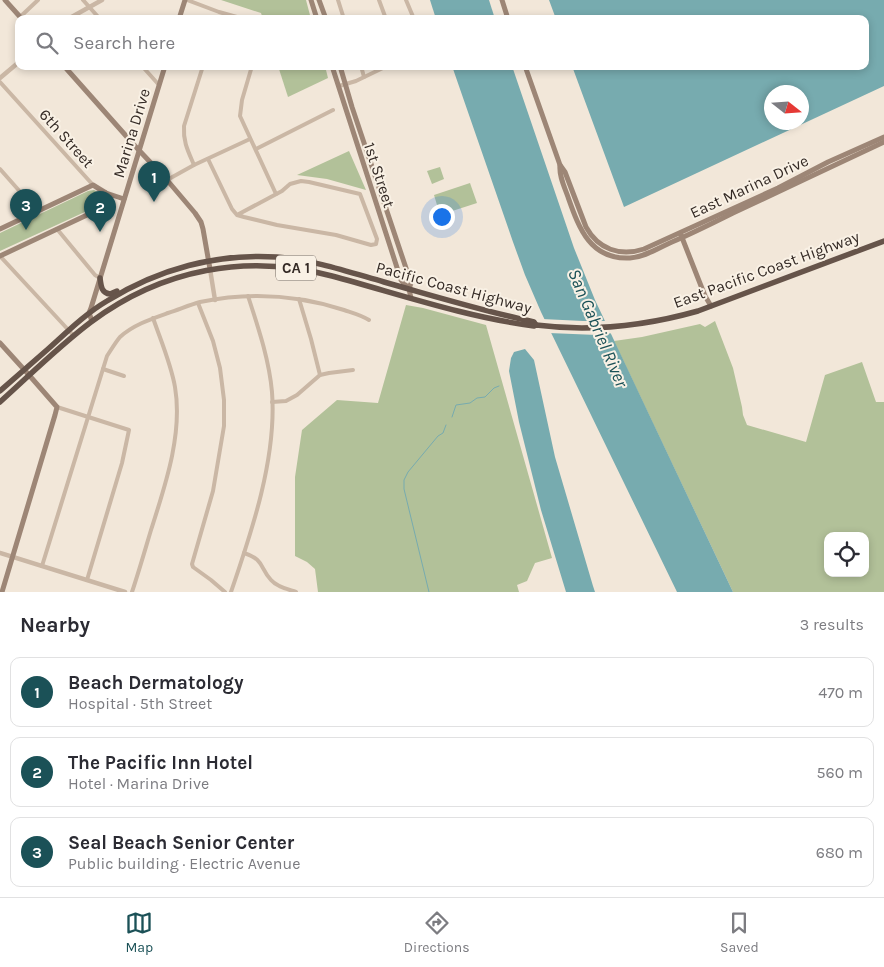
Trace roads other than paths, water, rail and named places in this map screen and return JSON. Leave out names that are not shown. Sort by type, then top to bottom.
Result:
[{"type":"highway","name":"East Pacific Coast Highway","points":[[537,325],[585,328],[616,327],[679,316],[711,306],[884,241]]},
{"type":"highway","name":"Pacific Coast Highway","points":[[0,391],[68,330],[89,313],[121,292],[173,270],[209,261],[256,257],[303,260],[534,322],[537,325]]},
{"type":"highway","name":"Pacific Coast Highway","points":[[0,402],[92,321],[122,302],[136,294],[175,278],[210,269],[271,265],[299,269],[330,275],[488,319],[537,325]]},
{"type":"highway","points":[[173,270],[175,278]]},
{"type":"highway","points":[[100,278],[103,290],[107,294],[137,281],[144,281]]},
{"type":"main road","points":[[5,0],[18,15]]},
{"type":"main road","points":[[180,15],[186,0]]},
{"type":"main road","points":[[311,0],[316,15]]},
{"type":"main road","points":[[319,0],[325,15]]},
{"type":"main road","points":[[502,0],[507,15]]},
{"type":"main road","points":[[68,70],[195,213],[201,222],[205,236],[210,269]]},
{"type":"main road","name":"Marina Drive","points":[[89,313],[164,70]]},
{"type":"main road","name":"1st Street","points":[[333,70],[401,280],[409,289],[411,298]]},
{"type":"main road","name":"1st Street","points":[[341,70],[411,283],[409,289]]},
{"type":"main road","name":"East Marina Drive","points":[[526,70],[560,164],[589,232],[604,246],[623,255],[681,235],[884,142]]},
{"type":"main road","name":"East Marina Drive","points":[[681,235],[884,137]]},
{"type":"main road","points":[[0,229],[93,185]]},
{"type":"main road","name":"6th Street","points":[[93,185],[106,193],[124,199]]},
{"type":"main road","points":[[0,256],[92,212],[106,193]]},
{"type":"main road","points":[[681,235],[705,296],[711,306]]},
{"type":"main road","points":[[89,313],[92,321]]},
{"type":"main road","points":[[0,343],[30,375],[56,407],[53,423],[2,592]]},
{"type":"street","points":[[24,15],[38,0]]},
{"type":"street","points":[[83,0],[96,15]]},
{"type":"street","points":[[75,15],[102,0]]},
{"type":"street","points":[[186,0],[230,15]]},
{"type":"street","points":[[338,0],[343,15]]},
{"type":"street","points":[[379,0],[385,15]]},
{"type":"street","points":[[406,0],[412,15]]},
{"type":"street","points":[[0,80],[15,66]]},
{"type":"street","points":[[146,70],[159,85]]},
{"type":"street","points":[[194,165],[184,142],[183,134],[202,70]]},
{"type":"street","points":[[251,70],[242,100],[240,116],[276,194]]},
{"type":"street","points":[[362,70],[364,77]]},
{"type":"street","points":[[339,86],[379,70]]},
{"type":"street","name":"6th Street","points":[[0,80],[93,185]]},
{"type":"street","points":[[256,149],[333,110]]},
{"type":"street","points":[[167,180],[250,139]]},
{"type":"street","points":[[208,159],[232,210],[237,215],[277,225],[336,235],[371,245],[376,244],[376,239],[360,194],[301,181],[290,184],[276,194],[237,215]]},
{"type":"street","points":[[0,169],[38,212]]},
{"type":"street","points":[[57,229],[95,275],[100,278]]},
{"type":"street","points":[[0,256],[74,336]]},
{"type":"street","points":[[210,269],[215,300]]},
{"type":"street","points":[[232,592],[261,493],[271,438],[272,402],[269,371],[264,347],[248,296]]},
{"type":"street","points":[[42,566],[107,356],[120,337],[134,326],[198,303],[248,296],[299,299],[337,308],[363,316],[369,320]]},
{"type":"street","points":[[299,299],[320,375]]},
{"type":"street","points":[[198,303],[213,341],[220,368],[224,400],[224,426],[213,492],[192,564],[193,567],[225,592]]},
{"type":"street","points":[[132,592],[169,469],[177,411],[175,388],[170,367],[153,318]]},
{"type":"street","points":[[103,368],[124,376]]},
{"type":"street","points":[[272,402],[286,401],[297,395],[320,375],[353,370]]},
{"type":"street","points":[[56,407],[129,430],[122,463],[87,580]]},
{"type":"street","points":[[0,553],[125,592]]},
{"type":"street","points":[[244,554],[258,559],[271,581],[276,585],[284,590],[296,592]]},
{"type":"water","points":[[430,0],[489,0],[494,15],[435,15]]},
{"type":"water","points":[[549,0],[884,0],[884,86],[809,121],[809,85],[764,85],[764,130],[789,130],[624,207],[573,70],[869,70],[869,15],[555,15]]},
{"type":"water","name":"San Gabriel River","points":[[453,70],[513,70],[574,248],[595,300],[733,592],[677,592],[541,312],[513,242]]},
{"type":"water","points":[[525,349],[534,360],[555,457],[595,592],[566,592],[541,510],[519,422],[509,371],[514,352]]},
{"type":"waterway","points":[[452,417],[456,405],[470,403],[477,398],[485,397],[494,388],[499,386]]},
{"type":"waterway","points":[[429,592],[404,489],[404,480],[408,472],[438,436],[443,433],[446,425]]},
{"type":"place","name":"Beach Dermatology","points":[[154,202]]},
{"type":"place","name":"Seal Beach Senior Center","points":[[26,230]]},
{"type":"place","name":"The Pacific Inn Hotel","points":[[100,232]]}]
